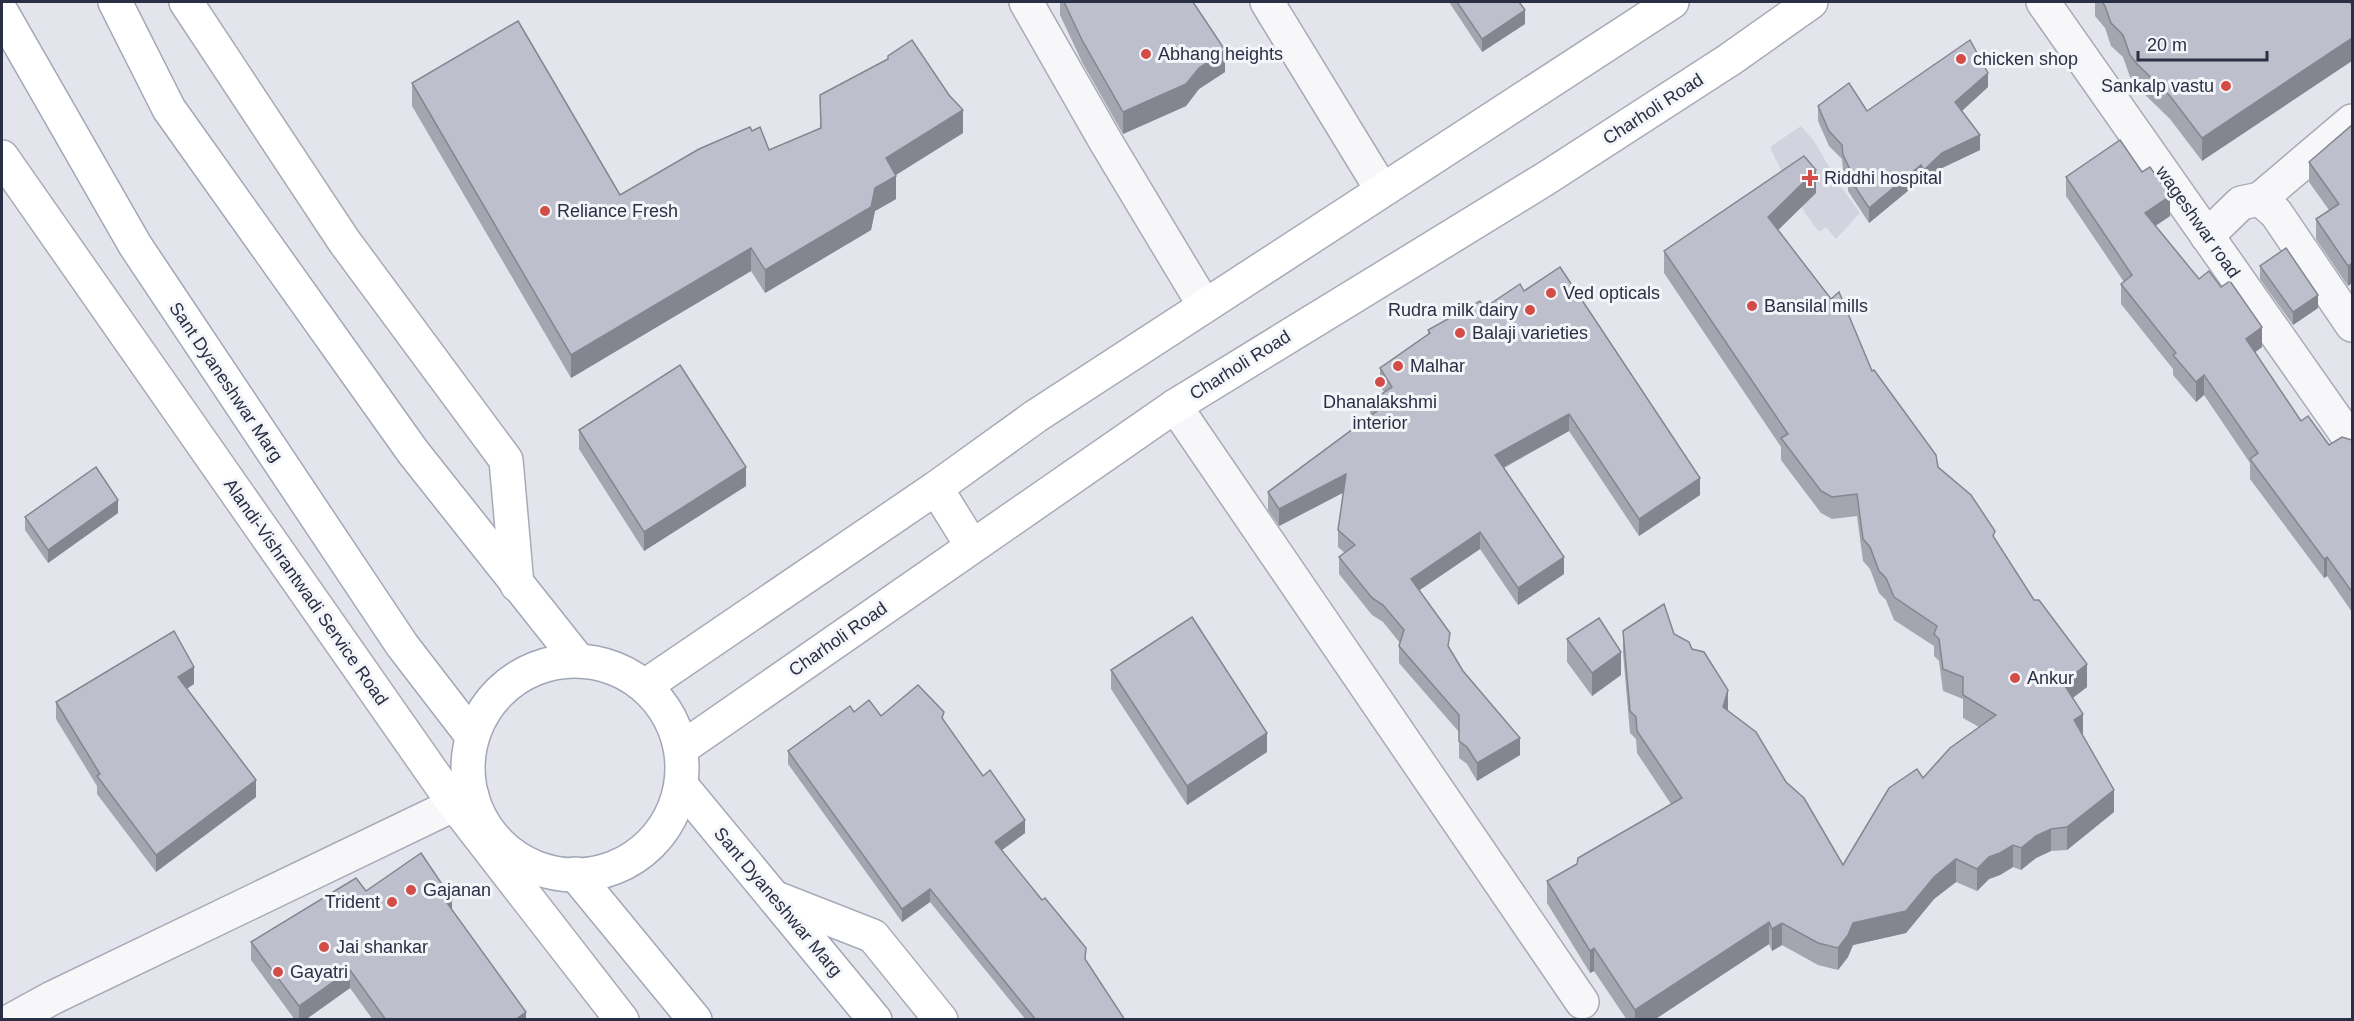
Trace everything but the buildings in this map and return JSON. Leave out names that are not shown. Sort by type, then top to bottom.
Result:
[{"type":"street","points":[[115,2],[176,118],[413,452],[578,660]]},
{"type":"street","points":[[186,2],[344,241],[506,460],[517,585]]},
{"type":"street","points":[[1026,2],[1106,142],[1204,305]]},
{"type":"street","points":[[1267,2],[1382,190]]},
{"type":"street","points":[[645,686],[936,488],[1036,416],[1672,2]]},
{"type":"street","name":"Charholi Road","points":[[682,748],[1175,406],[1554,173],[1729,60],[1811,2]]},
{"type":"street","name":"wageshwar road","points":[[2043,2],[2352,442]]},
{"type":"street","name":"Sant Dyaneshwar Marg","points":[[2,13],[135,245],[402,645],[472,736]]},
{"type":"street","points":[[2207,236],[2241,203],[2260,199],[2352,121]]},
{"type":"street","name":"Alandi-Vishrantwadi Service Road","points":[[2,157],[622,1020]]},
{"type":"street","points":[[2260,199],[2276,213],[2352,325]]},
{"type":"street","points":[[1175,406],[1582,1002]]},
{"type":"street","points":[[936,488],[972,546]]},
{"type":"street","points":[[12,1020],[52,998],[464,800],[473,804],[490,834],[515,857],[546,872],[581,875],[615,868],[646,848],[669,820],[681,785],[682,748],[669,714],[645,686],[614,667],[578,660],[544,665],[513,680],[488,705],[472,736],[464,800]]},
{"type":"street","name":"Sant Dyaneshwar Marg","points":[[681,785],[875,1020]]},
{"type":"street","points":[[575,874],[695,1020]]},
{"type":"street","points":[[776,898],[873,936],[941,1020]]},
{"type":"shaded area","name":"Riddhi hospital","points":[[1801,126],[1814,141],[1841,187],[1860,213],[1836,239],[1826,227],[1819,232],[1810,220],[1791,192],[1770,147]]},
{"type":"place","name":"Abhang heights","points":[[1146,54]]},
{"type":"place","name":"chicken shop","points":[[1961,59]]},
{"type":"place","name":"Sankalp vastu","points":[[2226,86]]},
{"type":"place","name":"Riddhi hospital","points":[[1810,178]]},
{"type":"place","name":"Reliance Fresh","points":[[545,211]]},
{"type":"place","name":"Ved opticals","points":[[1551,293]]},
{"type":"place","name":"Bansilal mills","points":[[1752,306]]},
{"type":"place","name":"Rudra milk dairy","points":[[1530,310]]},
{"type":"place","name":"Balaji varieties","points":[[1460,333]]},
{"type":"place","name":"Malhar","points":[[1398,366]]},
{"type":"place","name":"Dhanalakshmi interior","points":[[1380,382]]},
{"type":"place","name":"Ankur","points":[[2015,678]]},
{"type":"place","name":"Gajanan","points":[[411,890]]},
{"type":"place","name":"Trident","points":[[392,902]]},
{"type":"place","name":"Jai shankar","points":[[324,947]]},
{"type":"place","name":"Gayatri","points":[[278,972]]}]
